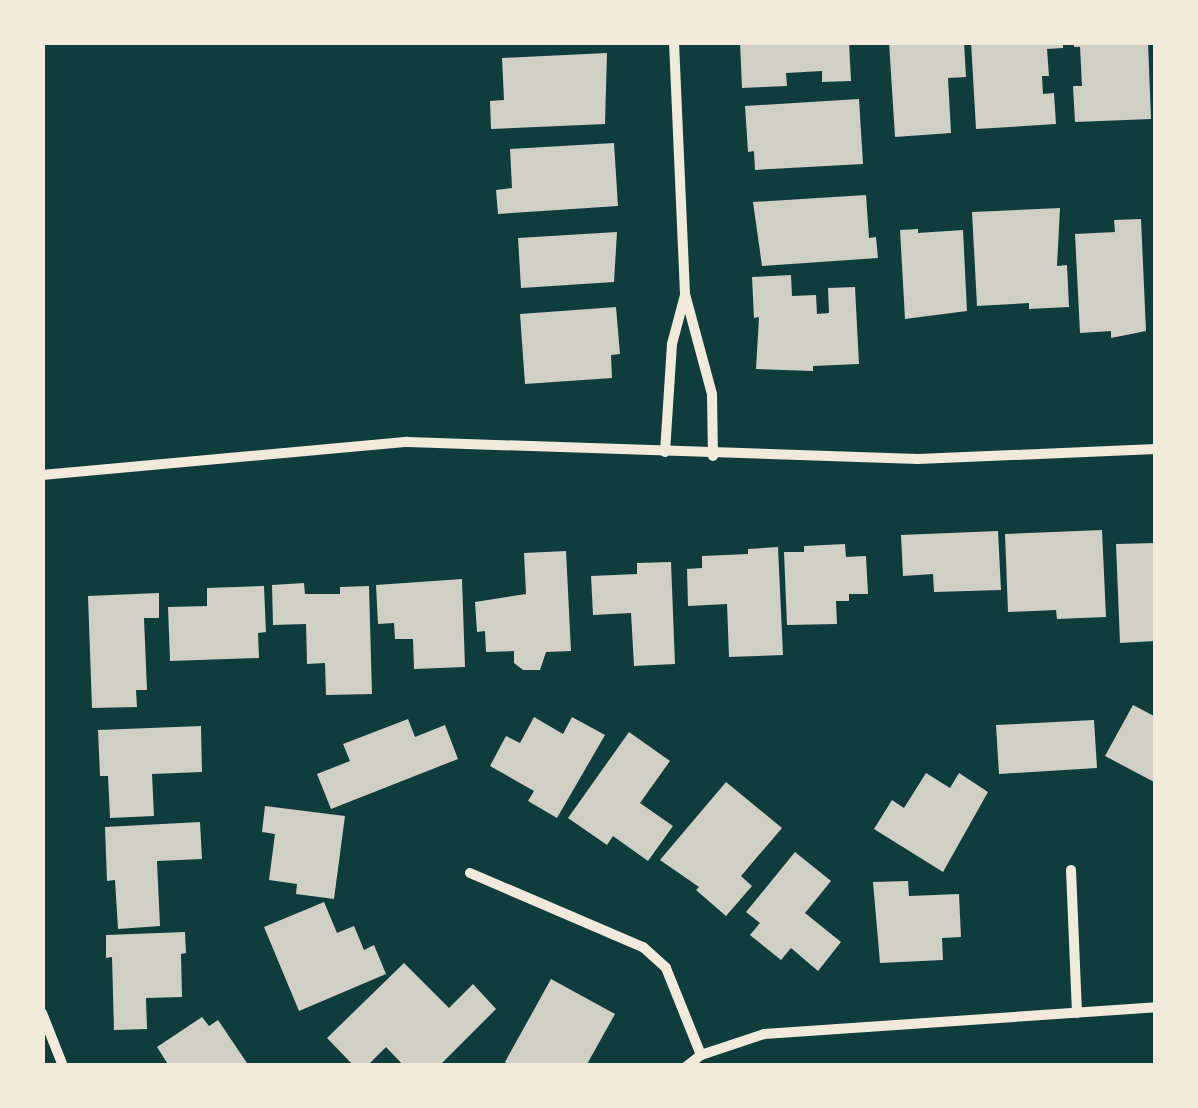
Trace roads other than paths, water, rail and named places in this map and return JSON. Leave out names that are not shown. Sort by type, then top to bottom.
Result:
[{"type":"street","points":[[674,42],[685,294],[712,394],[712,456]]},
{"type":"street","points":[[665,452],[672,344],[685,294]]},
{"type":"street","points":[[42,475],[408,442],[712,456],[918,459],[1156,449]]},
{"type":"street","points":[[1072,870],[1077,1013]]},
{"type":"street","points":[[470,873],[642,946],[666,968],[701,1055]]},
{"type":"street","points":[[687,1066],[701,1055],[764,1034],[809,1028],[1156,1008]]},
{"type":"street","points":[[42,1012],[63,1066]]}]
